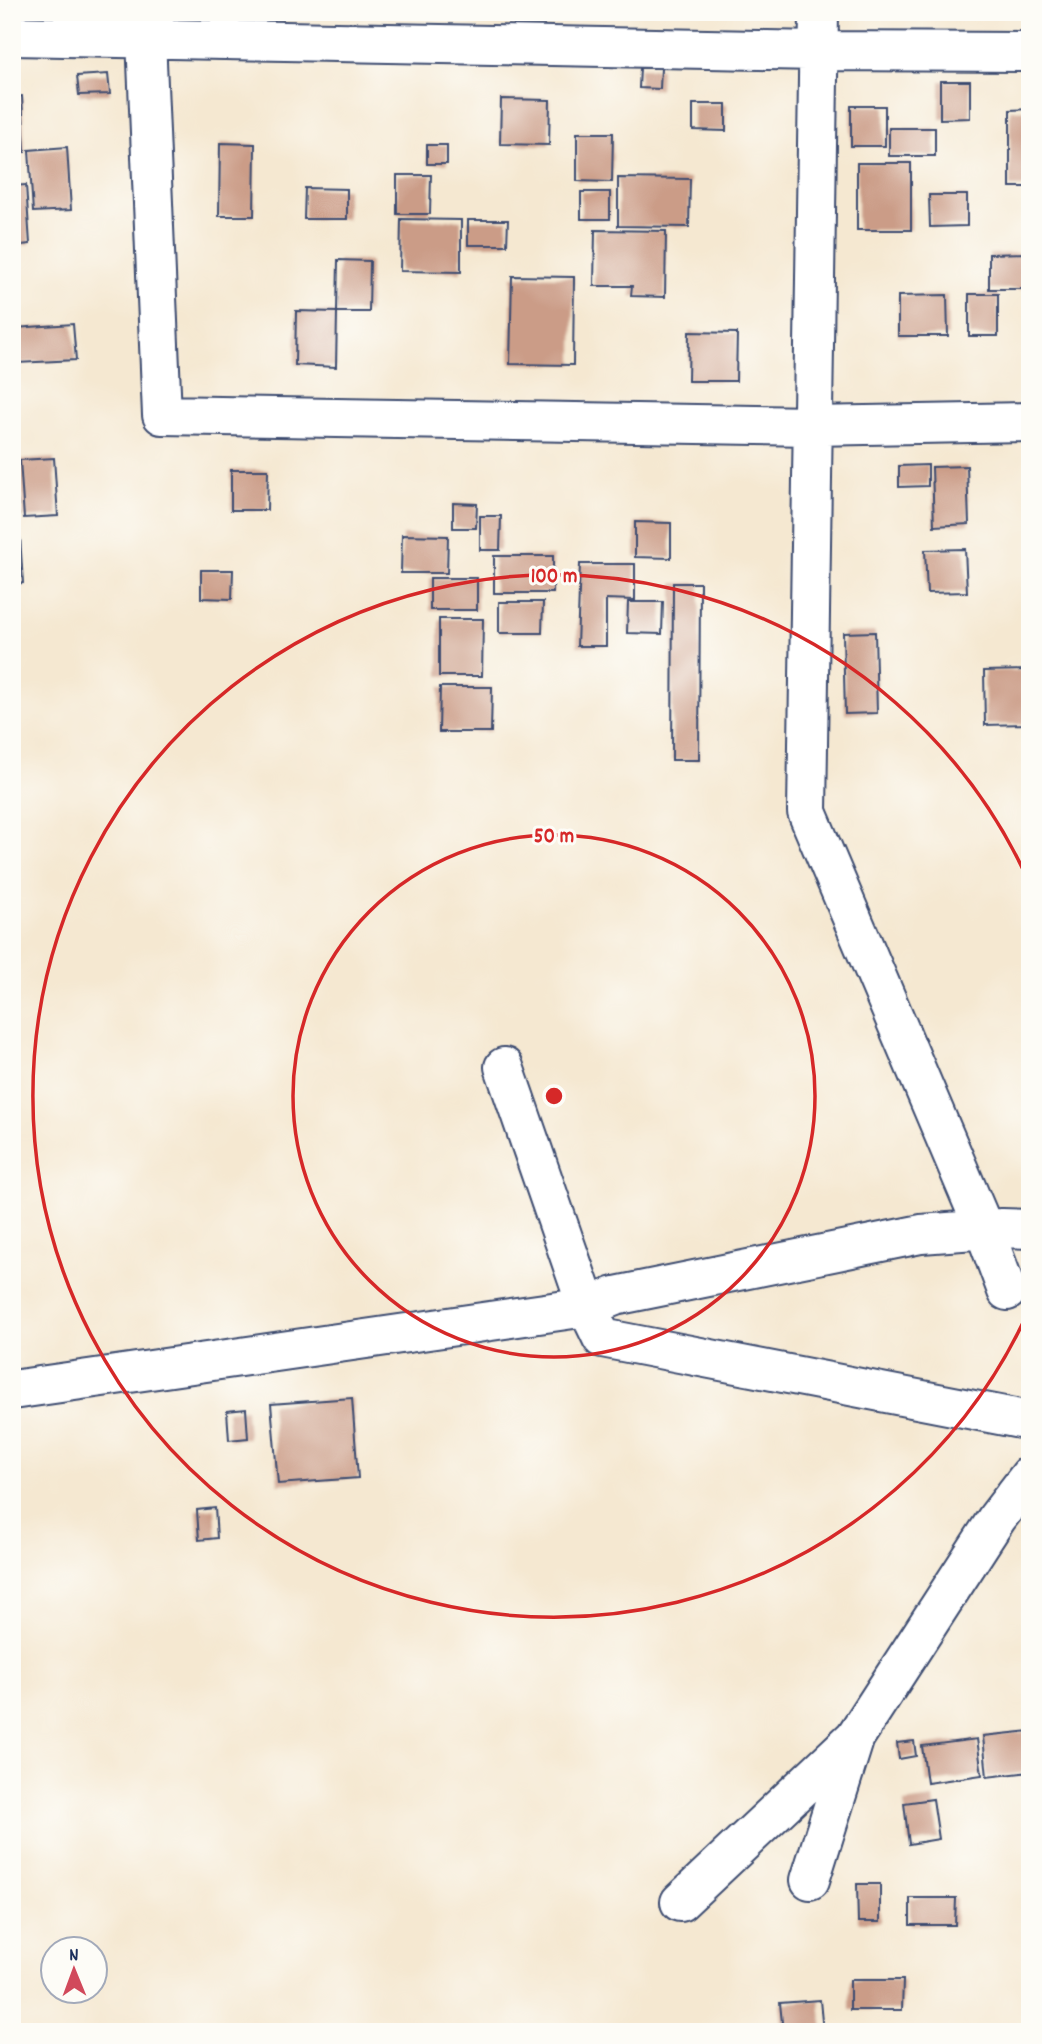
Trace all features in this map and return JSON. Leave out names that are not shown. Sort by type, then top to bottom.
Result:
[{"type":"street","points":[[819,12],[807,812],[984,1229],[1007,1291]]},
{"type":"street","points":[[12,36],[818,51],[1030,52]]},
{"type":"street","points":[[146,38],[162,415],[812,426],[1030,422]]},
{"type":"street","points":[[504,1067],[587,1307],[603,1338],[1030,1421]]},
{"type":"street","points":[[12,1390],[587,1307],[615,1296],[921,1234],[984,1229],[1030,1229]]},
{"type":"street","points":[[680,1902],[855,1737],[997,1518],[1030,1475]]},
{"type":"street","points":[[810,1880],[855,1737]]},
{"type":"building","points":[[640,68],[661,68],[660,89],[639,88]]},
{"type":"building","points":[[108,74],[110,94],[79,95],[77,76]]},
{"type":"building","points":[[940,81],[970,81],[970,118],[940,119]]},
{"type":"building","points":[[22,96],[25,152],[12,152],[12,97]]},
{"type":"building","points":[[501,99],[550,100],[549,145],[500,144]]},
{"type":"building","points":[[693,104],[726,104],[726,131],[693,130]]},
{"type":"building","points":[[851,106],[885,106],[885,146],[851,146]]},
{"type":"building","points":[[1030,109],[1030,187],[1010,187],[1010,110]]},
{"type":"building","points":[[889,128],[935,128],[935,156],[889,156]]},
{"type":"building","points":[[577,133],[613,133],[612,182],[577,181]]},
{"type":"building","points":[[220,143],[255,144],[254,216],[219,216]]},
{"type":"building","points":[[427,145],[447,145],[447,164],[427,164]]},
{"type":"building","points":[[67,147],[71,210],[33,212],[29,150]]},
{"type":"building","points":[[857,163],[911,163],[911,230],[857,230]]},
{"type":"building","points":[[397,175],[431,175],[430,214],[397,214]]},
{"type":"building","points":[[618,178],[690,179],[689,227],[618,226]]},
{"type":"building","points":[[26,185],[30,244],[12,246],[12,186]]},
{"type":"building","points":[[305,188],[347,189],[347,219],[304,219]]},
{"type":"building","points":[[581,192],[610,192],[610,219],[581,219]]},
{"type":"building","points":[[929,195],[967,195],[967,226],[930,227]]},
{"type":"building","points":[[401,219],[461,220],[461,272],[400,271]]},
{"type":"building","points":[[468,220],[508,220],[507,245],[468,245]]},
{"type":"building","points":[[595,230],[666,231],[665,297],[631,296],[632,286],[594,286]]},
{"type":"building","points":[[1030,253],[1030,289],[989,289],[989,254]]},
{"type":"building","points":[[338,260],[370,261],[369,312],[337,312]]},
{"type":"building","points":[[512,276],[574,277],[573,365],[510,364]]},
{"type":"building","points":[[969,294],[998,294],[998,336],[969,336]]},
{"type":"building","points":[[947,295],[948,336],[898,336],[898,296]]},
{"type":"building","points":[[296,311],[337,312],[336,367],[295,365]]},
{"type":"building","points":[[73,324],[76,360],[17,363],[15,328]]},
{"type":"building","points":[[689,332],[737,333],[736,381],[688,381]]},
{"type":"building","points":[[54,458],[58,516],[24,518],[20,460]]},
{"type":"building","points":[[928,465],[928,486],[899,487],[899,466]]},
{"type":"building","points":[[967,466],[969,524],[934,526],[932,467]]},
{"type":"building","points":[[231,470],[268,470],[267,510],[231,510]]},
{"type":"building","points":[[12,484],[16,484],[19,524],[12,525]]},
{"type":"building","points":[[453,503],[477,504],[476,528],[453,528]]},
{"type":"building","points":[[480,516],[501,516],[500,550],[480,550]]},
{"type":"building","points":[[635,522],[671,523],[671,558],[635,557]]},
{"type":"building","points":[[402,535],[448,536],[447,573],[401,573]]},
{"type":"building","points":[[20,536],[23,583],[12,584],[12,537]]},
{"type":"building","points":[[965,549],[967,592],[927,593],[925,550]]},
{"type":"building","points":[[494,556],[553,556],[553,593],[494,593]]},
{"type":"building","points":[[580,564],[635,564],[635,600],[606,599],[606,646],[577,646]]},
{"type":"building","points":[[201,570],[233,570],[232,599],[201,598]]},
{"type":"building","points":[[430,578],[477,578],[477,610],[430,610]]},
{"type":"building","points":[[673,583],[700,583],[699,760],[672,760]]},
{"type":"building","points":[[499,602],[543,602],[542,633],[499,633]]},
{"type":"building","points":[[628,602],[663,602],[662,634],[627,633]]},
{"type":"building","points":[[439,619],[483,619],[482,676],[439,676]]},
{"type":"building","points":[[875,632],[877,713],[845,714],[843,633]]},
{"type":"building","points":[[1030,670],[1030,724],[985,725],[984,671]]},
{"type":"building","points":[[440,687],[492,687],[491,732],[439,732]]},
{"type":"building","points":[[352,1398],[358,1478],[278,1484],[271,1404]]},
{"type":"building","points":[[246,1409],[248,1438],[229,1440],[227,1411]]},
{"type":"building","points":[[215,1508],[217,1538],[199,1540],[197,1510]]},
{"type":"building","points":[[1030,1731],[1030,1772],[987,1777],[983,1736]]},
{"type":"building","points":[[977,1739],[982,1775],[927,1783],[922,1746]]},
{"type":"building","points":[[914,1741],[916,1756],[899,1759],[897,1743]]},
{"type":"building","points":[[933,1799],[939,1839],[909,1844],[904,1803]]},
{"type":"building","points":[[857,1884],[880,1884],[880,1922],[858,1922]]},
{"type":"building","points":[[910,1898],[956,1898],[955,1925],[910,1925]]},
{"type":"building","points":[[850,1980],[903,1980],[902,2010],[850,2010]]},
{"type":"building","points":[[820,2000],[823,2032],[783,2032],[780,2003]]}]
